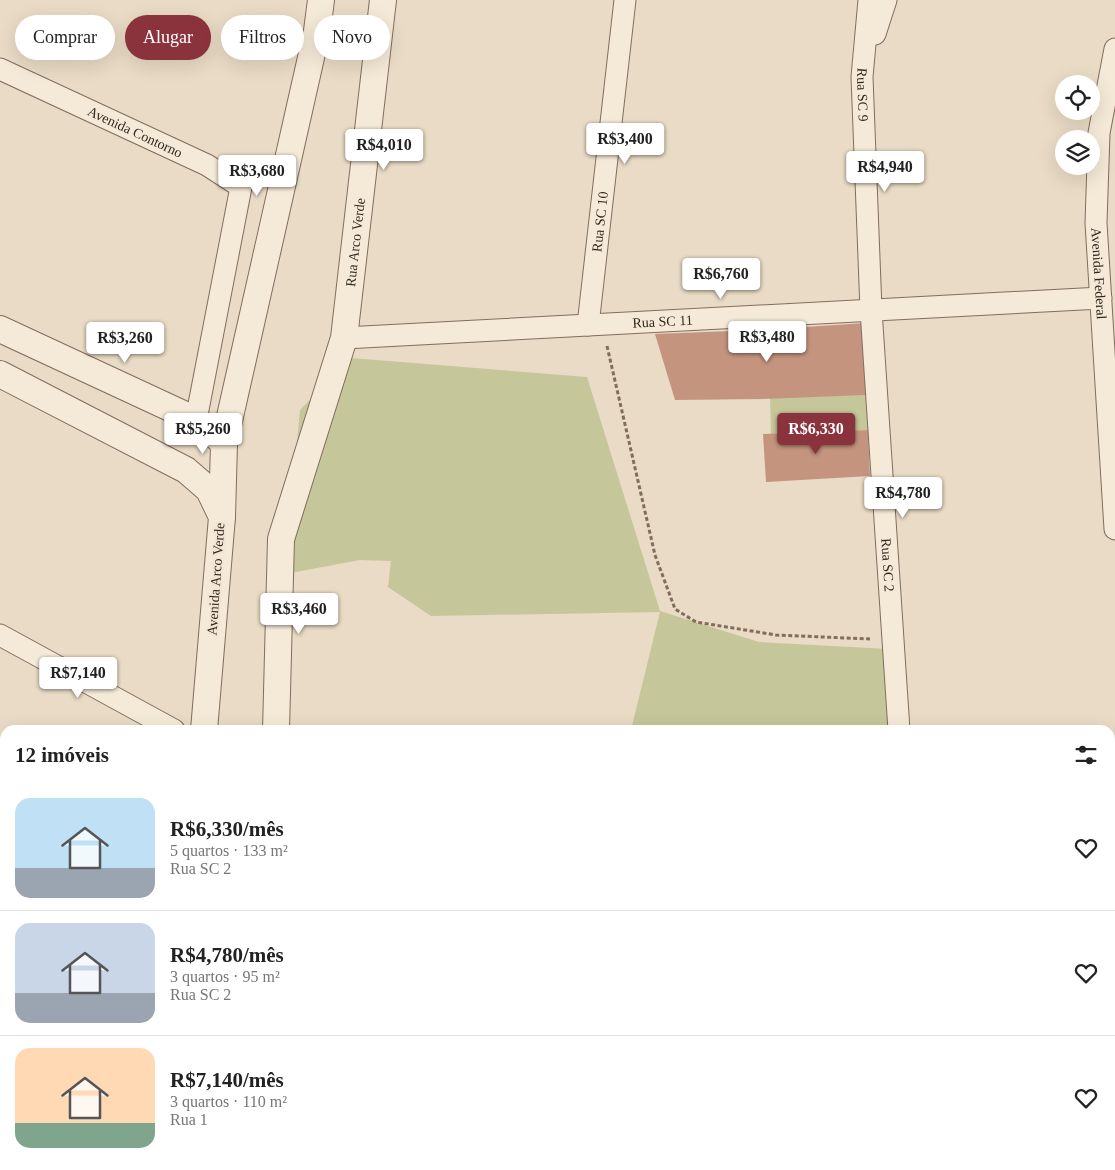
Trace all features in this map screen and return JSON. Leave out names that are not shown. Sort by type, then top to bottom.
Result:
[{"type":"street","points":[[222,517],[224,443],[317,31],[321,0]]},
{"type":"street","name":"Rua Arco Verde","points":[[276,725],[281,540],[344,338],[383,0]]},
{"type":"street","name":"Rua SC 10","points":[[595,325],[625,0]]},
{"type":"street","name":"Rua SC 9","points":[[869,0],[862,77],[871,310]]},
{"type":"street","points":[[862,77],[886,0]]},
{"type":"street","name":"Avenida Federal","points":[[1115,48],[1099,133],[1096,223],[1115,529]]},
{"type":"street","name":"Avenida Contorno","points":[[0,70],[207,165],[241,186],[196,420]]},
{"type":"street","name":"Rua SC 11","points":[[344,338],[1101,298]]},
{"type":"street","name":"Rua SC 2","points":[[871,310],[899,725]]},
{"type":"street","points":[[0,328],[196,420],[224,443]]},
{"type":"street","name":"Avenida Arco Verde","points":[[0,374],[186,470],[209,490],[222,517],[204,725]]},
{"type":"street","points":[[0,635],[165,725]]},
{"type":"path","points":[[595,325],[655,555],[675,608],[696,622],[776,635],[893,640]]},
{"type":"green space","points":[[351,358],[587,377],[660,611],[759,642],[889,649],[893,725],[632,725],[660,612],[431,616],[388,587],[391,561],[360,560],[285,574],[300,410]]},
{"type":"green space","points":[[867,395],[868,430],[771,434],[770,398]]},
{"type":"building","points":[[866,323],[867,395],[675,400],[655,334],[757,330]]},
{"type":"building","points":[[868,430],[870,476],[766,482],[763,434]]}]
